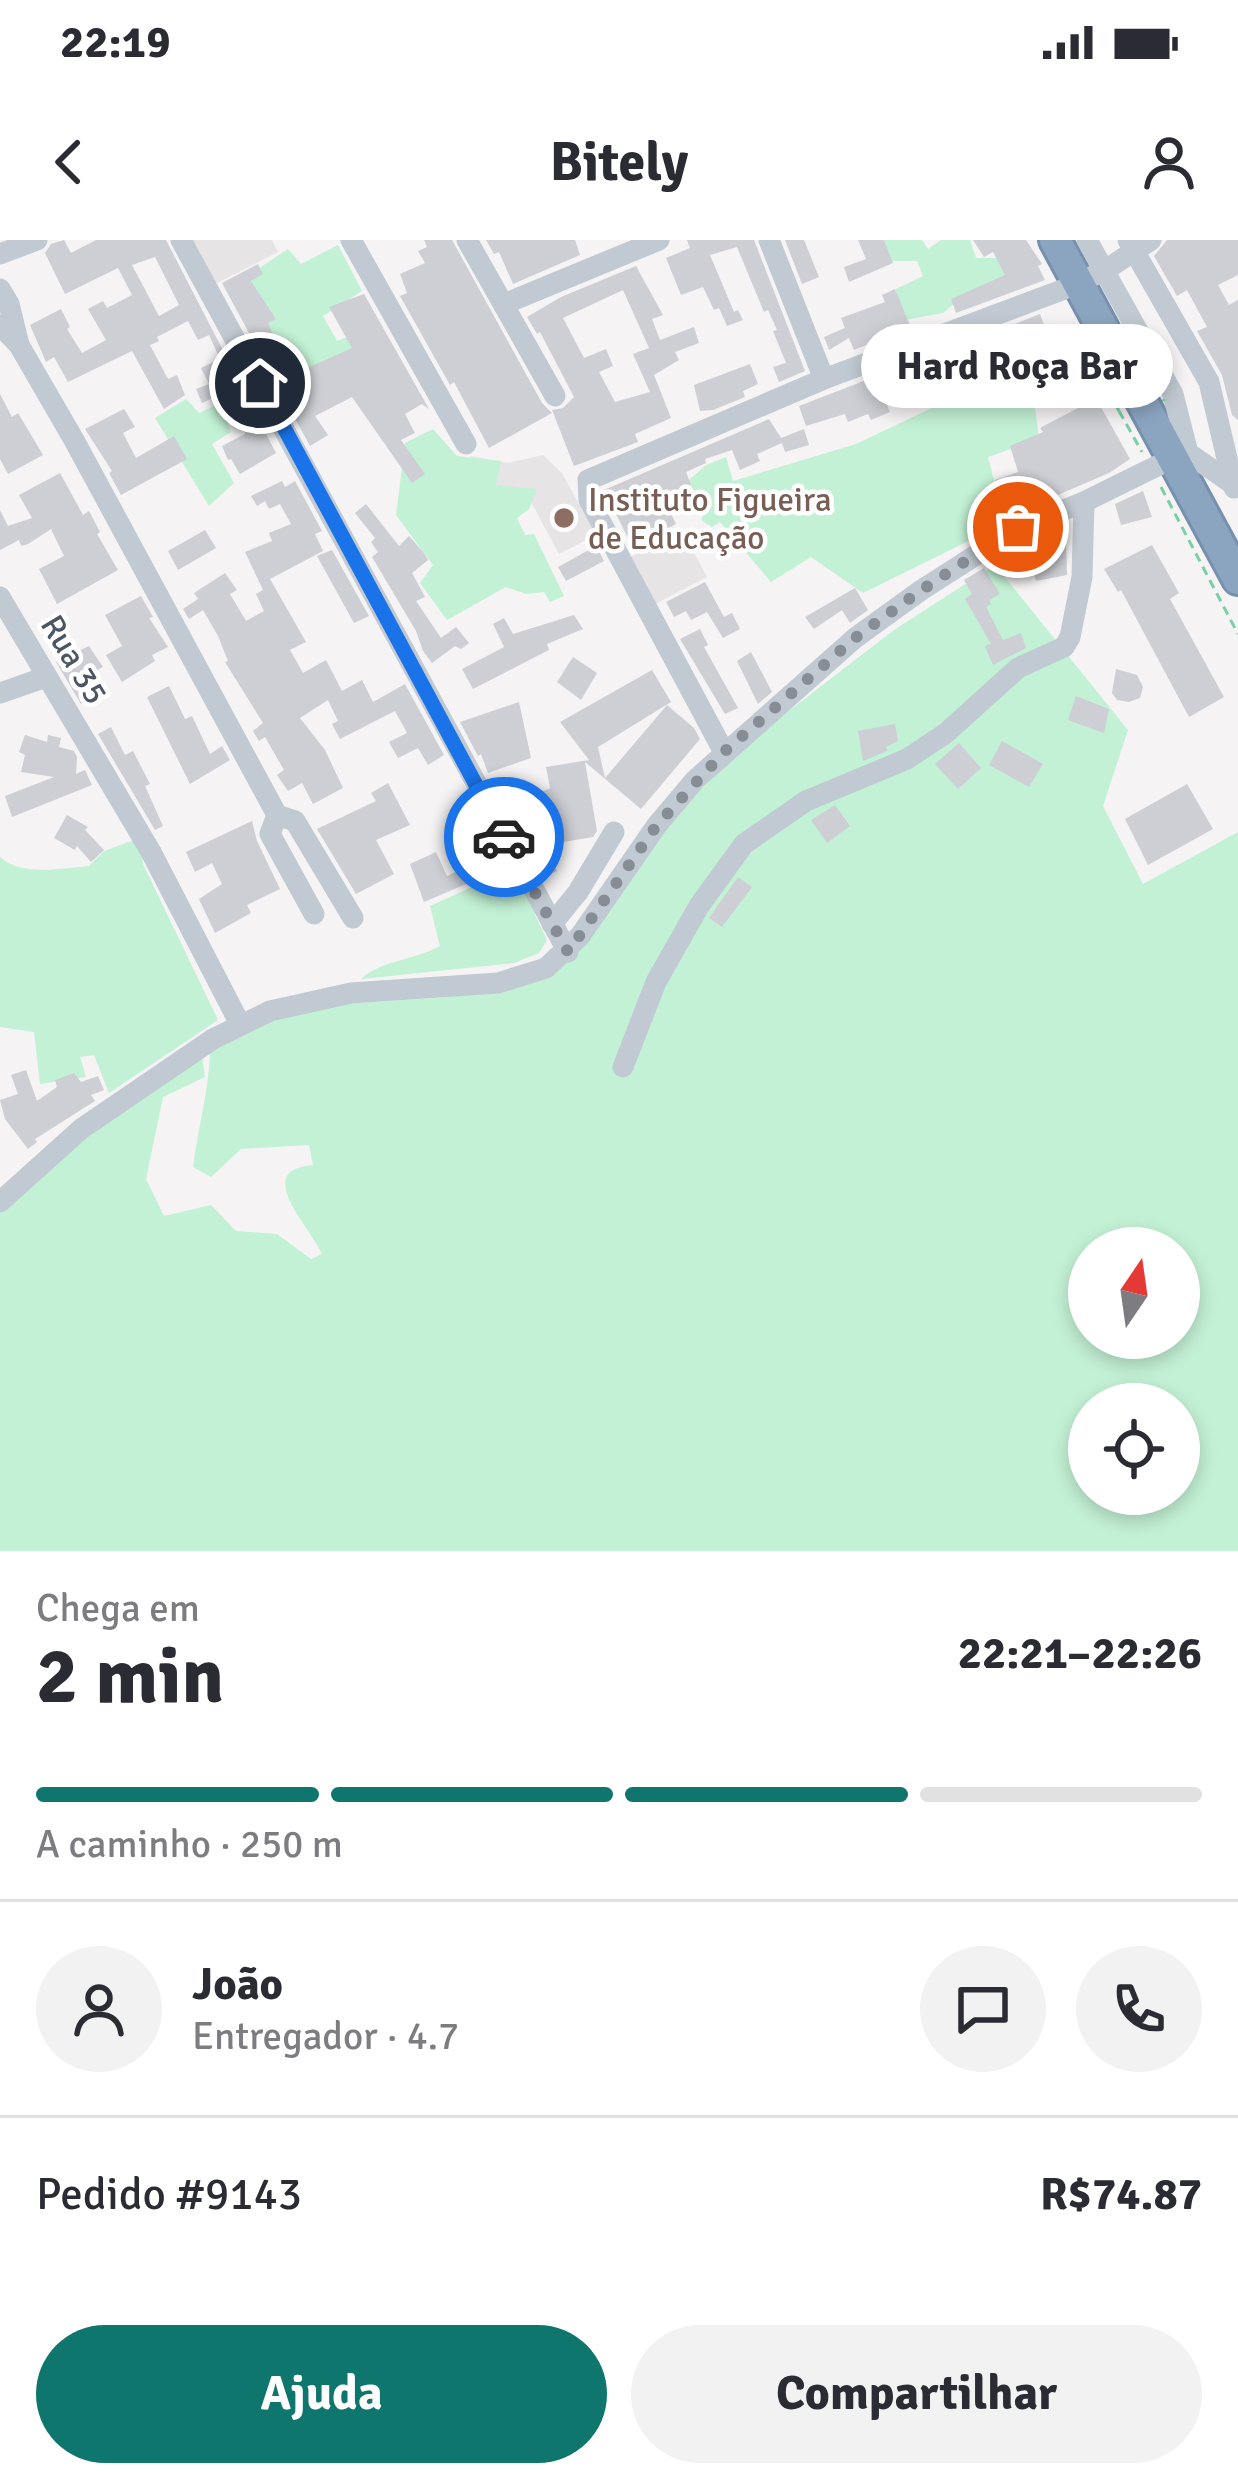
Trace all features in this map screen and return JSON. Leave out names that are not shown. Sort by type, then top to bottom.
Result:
[{"type":"highway","points":[[1055,240],[1091,277],[1171,460],[1238,579]]},
{"type":"street","points":[[0,254],[37,240]]},
{"type":"street","points":[[181,240],[568,952]]},
{"type":"street","points":[[350,240],[466,445]]},
{"type":"street","points":[[467,240],[555,396]]},
{"type":"street","points":[[504,304],[658,240]]},
{"type":"street","points":[[769,240],[824,379]]},
{"type":"street","points":[[1087,240],[1091,277]]},
{"type":"street","points":[[724,752],[589,500],[586,485],[595,475],[824,379],[1091,277],[1137,244],[1209,382],[1234,488]]},
{"type":"street","points":[[0,289],[9,304],[19,345]]},
{"type":"street","points":[[0,325],[19,345],[277,815],[295,821],[353,918]]},
{"type":"street","points":[[0,1202],[81,1130],[240,1024],[286,1005],[326,997],[498,983],[537,972],[568,952],[657,825],[724,752],[855,638],[1018,527],[1171,460],[1234,488]]},
{"type":"street","points":[[623,1067],[656,982],[699,906],[744,844],[806,801],[907,759],[946,733],[1018,668],[1064,647],[1082,577],[1084,502]]},
{"type":"street","name":"Rua 35","points":[[0,597],[151,852],[240,1024]]},
{"type":"street","points":[[0,694],[46,677]]},
{"type":"street","points":[[277,815],[270,833],[314,914]]},
{"type":"street","points":[[553,924],[614,832]]},
{"type":"street","points":[[299,887],[325,872]]},
{"type":"path","points":[[1164,400],[1129,334],[1124,336],[1150,387],[1121,403],[1095,351],[1090,354],[1119,411],[1171,460],[1238,634]]},
{"type":"shaded area","points":[[191,240],[272,240],[278,252],[215,284]]},
{"type":"shaded area","name":"Instituto Figueira de Educação","points":[[543,455],[562,473],[596,535],[559,554],[531,502],[484,502],[470,456],[508,463]]},
{"type":"shaded area","points":[[682,530],[707,577],[653,605],[628,558]]},
{"type":"green space","points":[[884,240],[922,240],[928,249],[941,240],[970,240],[976,258],[1006,258],[1013,275],[964,295],[943,313],[899,321],[896,289],[923,276],[917,261],[892,261]]},
{"type":"green space","points":[[338,245],[362,291],[323,316],[337,341],[367,330],[368,350],[286,383],[263,349],[271,339],[264,325],[274,317],[267,305],[257,310],[247,276],[288,249],[301,264]]},
{"type":"green space","points":[[1018,367],[1034,399],[1039,439],[988,457],[1005,523],[863,593],[811,557],[771,582],[720,522],[712,527],[701,520],[706,509],[688,481],[706,465],[726,457],[733,481],[856,444]]},
{"type":"green space","points":[[186,399],[199,413],[220,403],[231,432],[212,444],[234,483],[209,506],[155,418]]},
{"type":"green space","points":[[433,429],[457,456],[501,461],[496,485],[537,489],[529,509],[517,518],[525,535],[534,534],[564,596],[550,602],[544,592],[526,594],[506,587],[447,620],[420,583],[433,565],[396,515],[405,443]]},
{"type":"green space","points":[[995,565],[1128,730],[1103,806],[1143,884],[1238,832],[1238,1551],[0,1551],[0,1212],[93,1131],[202,1056],[205,1077],[163,1097],[146,1179],[164,1216],[211,1205],[236,1231],[277,1234],[311,1259],[322,1254],[285,1187],[295,1169],[313,1165],[309,1145],[241,1149],[211,1177],[193,1167],[210,1051],[269,1022],[340,1004],[437,998],[544,978],[666,823],[755,737],[894,630]]},
{"type":"green space","points":[[140,838],[143,864],[218,1020],[109,1093],[94,1055],[80,1057],[86,1077],[40,1084],[34,1032],[0,1027],[0,857],[31,869],[89,866],[104,851]]},
{"type":"green space","points":[[511,862],[537,908],[535,915],[547,940],[539,953],[514,963],[361,979],[377,968],[440,946],[430,906],[488,880]]},
{"type":"building","points":[[64,240],[71,253],[96,240],[166,240],[276,453],[240,474],[228,460],[222,446],[245,430],[223,393],[202,403],[196,389],[209,384],[201,368],[220,359],[209,335],[198,340],[188,321],[150,345],[168,379],[177,375],[185,395],[164,409],[132,351],[68,382],[54,357],[46,362],[30,325],[61,309],[82,353],[106,340],[88,309],[103,301],[107,308],[132,295],[118,268],[65,294],[45,253],[51,244]],"holes":[[[155,257],[179,305],[159,316],[132,265]]]},
{"type":"building","points":[[424,240],[452,240],[542,403],[552,413],[489,448],[400,296],[407,293],[400,274],[425,263],[418,251],[427,247]]},
{"type":"building","points":[[486,240],[575,240],[580,255],[513,284],[499,252],[494,254]]},
{"type":"building","points":[[687,240],[754,240],[805,371],[779,382],[773,367],[786,363],[773,331],[777,330],[768,310],[764,312],[737,247],[710,255],[734,312],[738,310],[743,320],[727,326],[703,287],[681,295],[666,258],[690,248]]},
{"type":"building","points":[[785,240],[804,240],[819,277],[802,284]]},
{"type":"building","points":[[858,240],[884,240],[893,263],[849,282],[844,267],[866,259]]},
{"type":"building","points":[[973,240],[1026,240],[1042,264],[1038,266],[1045,280],[956,313],[951,299],[1005,275],[993,252],[984,257]]},
{"type":"building","points":[[1167,240],[1238,240],[1238,275],[1218,285],[1229,305],[1238,300],[1238,420],[1232,415],[1222,375],[1197,331],[1207,327],[1187,290],[1177,296],[1154,256]]},
{"type":"building","points":[[258,264],[263,274],[251,281],[276,319],[268,323],[274,337],[255,344],[222,283]]},
{"type":"building","points":[[636,266],[663,315],[652,319],[660,340],[694,327],[699,343],[675,352],[679,360],[654,375],[671,418],[635,434],[638,442],[574,466],[552,410],[563,408],[574,397],[540,332],[527,317],[561,297]],"holes":[[[623,290],[649,348],[633,354],[650,392],[615,402],[599,372],[613,366],[606,349],[584,358],[563,318]]]},
{"type":"building","points":[[895,289],[912,330],[854,350],[849,338],[829,350],[824,337],[845,328],[841,318],[885,302],[882,295]]},
{"type":"building","points":[[364,294],[429,409],[422,404],[405,414],[415,433],[401,440],[425,474],[412,483],[352,397],[315,416],[328,435],[310,446],[269,371],[298,355],[307,368],[352,348],[329,307]]},
{"type":"building","points":[[1040,314],[1056,358],[1065,354],[1079,386],[1039,403],[1022,364],[965,383],[956,361],[970,356],[965,342],[977,338],[982,351],[990,348],[992,354],[1018,343],[1012,325]]},
{"type":"building","points":[[913,362],[928,398],[910,406],[901,385],[882,393],[890,412],[848,422],[845,414],[806,426],[799,406]]},
{"type":"building","points":[[750,364],[758,384],[743,391],[745,397],[700,411],[694,385]]},
{"type":"building","points":[[0,394],[12,417],[18,413],[43,455],[8,474],[0,459]]},
{"type":"building","points":[[1093,400],[1130,459],[1109,473],[1009,516],[995,480],[1018,472],[1010,446],[1043,432],[1040,428]]},
{"type":"building","points":[[124,409],[135,427],[123,433],[136,458],[174,436],[187,459],[121,495],[85,429]]},
{"type":"building","points":[[769,419],[781,438],[804,429],[809,445],[785,452],[782,443],[757,454],[760,461],[740,470],[732,450],[705,459],[706,463],[686,472],[691,485],[663,497],[676,524],[633,548],[604,490]]},
{"type":"building","points":[[60,473],[83,515],[89,511],[118,570],[57,604],[39,569],[64,556],[51,529],[28,544],[21,546],[19,540],[0,550],[0,510],[8,526],[32,518],[19,495]]},
{"type":"building","points":[[282,481],[285,487],[295,481],[322,531],[315,534],[323,551],[270,579],[306,642],[290,650],[303,673],[326,660],[342,691],[362,680],[373,702],[405,684],[444,755],[428,765],[418,748],[398,758],[389,742],[407,733],[395,711],[340,739],[328,700],[300,718],[325,750],[343,788],[313,804],[302,783],[288,791],[277,775],[284,770],[265,737],[259,741],[253,731],[263,723],[225,662],[218,636],[203,610],[189,619],[183,609],[198,599],[194,593],[225,573],[237,590],[230,594],[246,621],[264,611],[256,594],[263,590],[245,552],[272,541],[269,533],[291,524],[280,504],[269,509],[265,501],[257,506],[251,496]]},
{"type":"building","points":[[1143,491],[1152,517],[1121,525],[1115,504]]},
{"type":"building","points":[[366,504],[399,546],[409,536],[424,553],[428,560],[412,573],[425,597],[416,601],[441,638],[456,627],[469,643],[461,649],[455,646],[432,663],[423,651],[372,557],[378,552],[371,542],[375,538],[355,513]]},
{"type":"building","points":[[205,530],[216,548],[178,570],[168,551]]},
{"type":"building","points":[[1066,536],[1067,575],[1036,581],[1034,573],[1028,574],[1022,545]]},
{"type":"building","points":[[1152,545],[1179,593],[1170,599],[1224,697],[1189,717],[1121,590],[1104,569]]},
{"type":"building","points":[[596,546],[604,561],[566,581],[558,567]]},
{"type":"building","points":[[332,550],[369,616],[354,623],[317,556]]},
{"type":"building","points":[[984,568],[1000,594],[986,607],[1003,640],[1021,633],[1026,648],[993,665],[985,646],[991,644],[965,599],[972,594],[964,580]]},
{"type":"building","points":[[705,582],[724,617],[732,613],[740,629],[723,638],[707,612],[691,620],[686,611],[674,617],[666,602]]},
{"type":"building","points":[[855,588],[868,610],[850,623],[842,610],[814,629],[805,617]]},
{"type":"building","points":[[141,596],[168,647],[122,682],[106,655],[122,646],[105,615]]},
{"type":"building","points":[[574,615],[583,629],[547,644],[549,650],[473,689],[462,669],[504,647],[493,624],[504,618],[513,634]]},
{"type":"building","points":[[700,629],[708,645],[704,647],[738,708],[725,714],[680,639]]},
{"type":"building","points":[[89,646],[103,667],[79,680],[88,699],[81,704],[56,662]]},
{"type":"building","points":[[751,652],[772,692],[758,704],[737,661]]},
{"type":"building","points":[[573,657],[597,673],[581,700],[557,682]]},
{"type":"building","points":[[1116,669],[1137,675],[1143,687],[1140,698],[1117,700],[1112,693]]},
{"type":"building","points":[[652,670],[671,702],[598,747],[605,778],[667,705],[700,739],[641,809],[585,762],[597,831],[593,837],[546,845],[557,871],[544,877],[507,809],[550,788],[546,767],[589,760],[560,722]]},
{"type":"building","points":[[169,686],[185,719],[192,716],[210,754],[222,746],[230,760],[190,784],[147,697]]},
{"type":"building","points":[[1076,696],[1109,709],[1104,733],[1068,720]]},
{"type":"building","points":[[519,702],[531,758],[488,773],[460,722]]},
{"type":"building","points":[[895,724],[898,741],[863,761],[858,731]]},
{"type":"building","points":[[111,727],[125,755],[133,751],[150,784],[145,786],[163,826],[155,830],[98,734]]},
{"type":"building","points":[[25,735],[47,742],[48,735],[61,738],[59,747],[74,751],[77,757],[76,774],[85,770],[92,785],[12,817],[5,796],[54,777],[21,772],[25,755],[19,752]]},
{"type":"building","points":[[1002,741],[1043,764],[1029,787],[989,765]]},
{"type":"building","points":[[959,743],[981,768],[958,789],[935,764]]},
{"type":"building","points":[[388,783],[410,825],[376,840],[394,874],[356,894],[317,829],[376,801],[371,793]]},
{"type":"building","points":[[1187,784],[1213,829],[1148,865],[1125,819]]},
{"type":"building","points":[[835,805],[850,826],[827,843],[811,820]]},
{"type":"building","points":[[475,813],[503,863],[490,870],[463,817]]},
{"type":"building","points":[[67,815],[88,827],[85,830],[104,850],[91,862],[77,846],[75,850],[54,838]]},
{"type":"building","points":[[252,821],[280,889],[247,905],[251,913],[215,933],[199,899],[222,884],[212,863],[195,872],[186,852]]},
{"type":"building","points":[[436,852],[447,876],[466,867],[473,881],[424,902],[410,864]]},
{"type":"building","points":[[738,877],[752,887],[722,927],[709,918]]},
{"type":"building","points":[[26,1070],[37,1101],[57,1087],[55,1080],[74,1073],[81,1082],[98,1076],[104,1090],[91,1095],[95,1101],[35,1139],[28,1149],[5,1119],[0,1100],[18,1094],[11,1075]]},
{"type":"way so far","points":[[504,837],[568,952],[694,780],[855,638],[1018,527]]},
{"type":"place","name":"Instituto Figueira de Educação","points":[[564,518]]},
{"type":"place","name":"Hard Roça Bar","points":[[1018,527]]},
{"type":"route","points":[[260,383],[504,837]]}]
